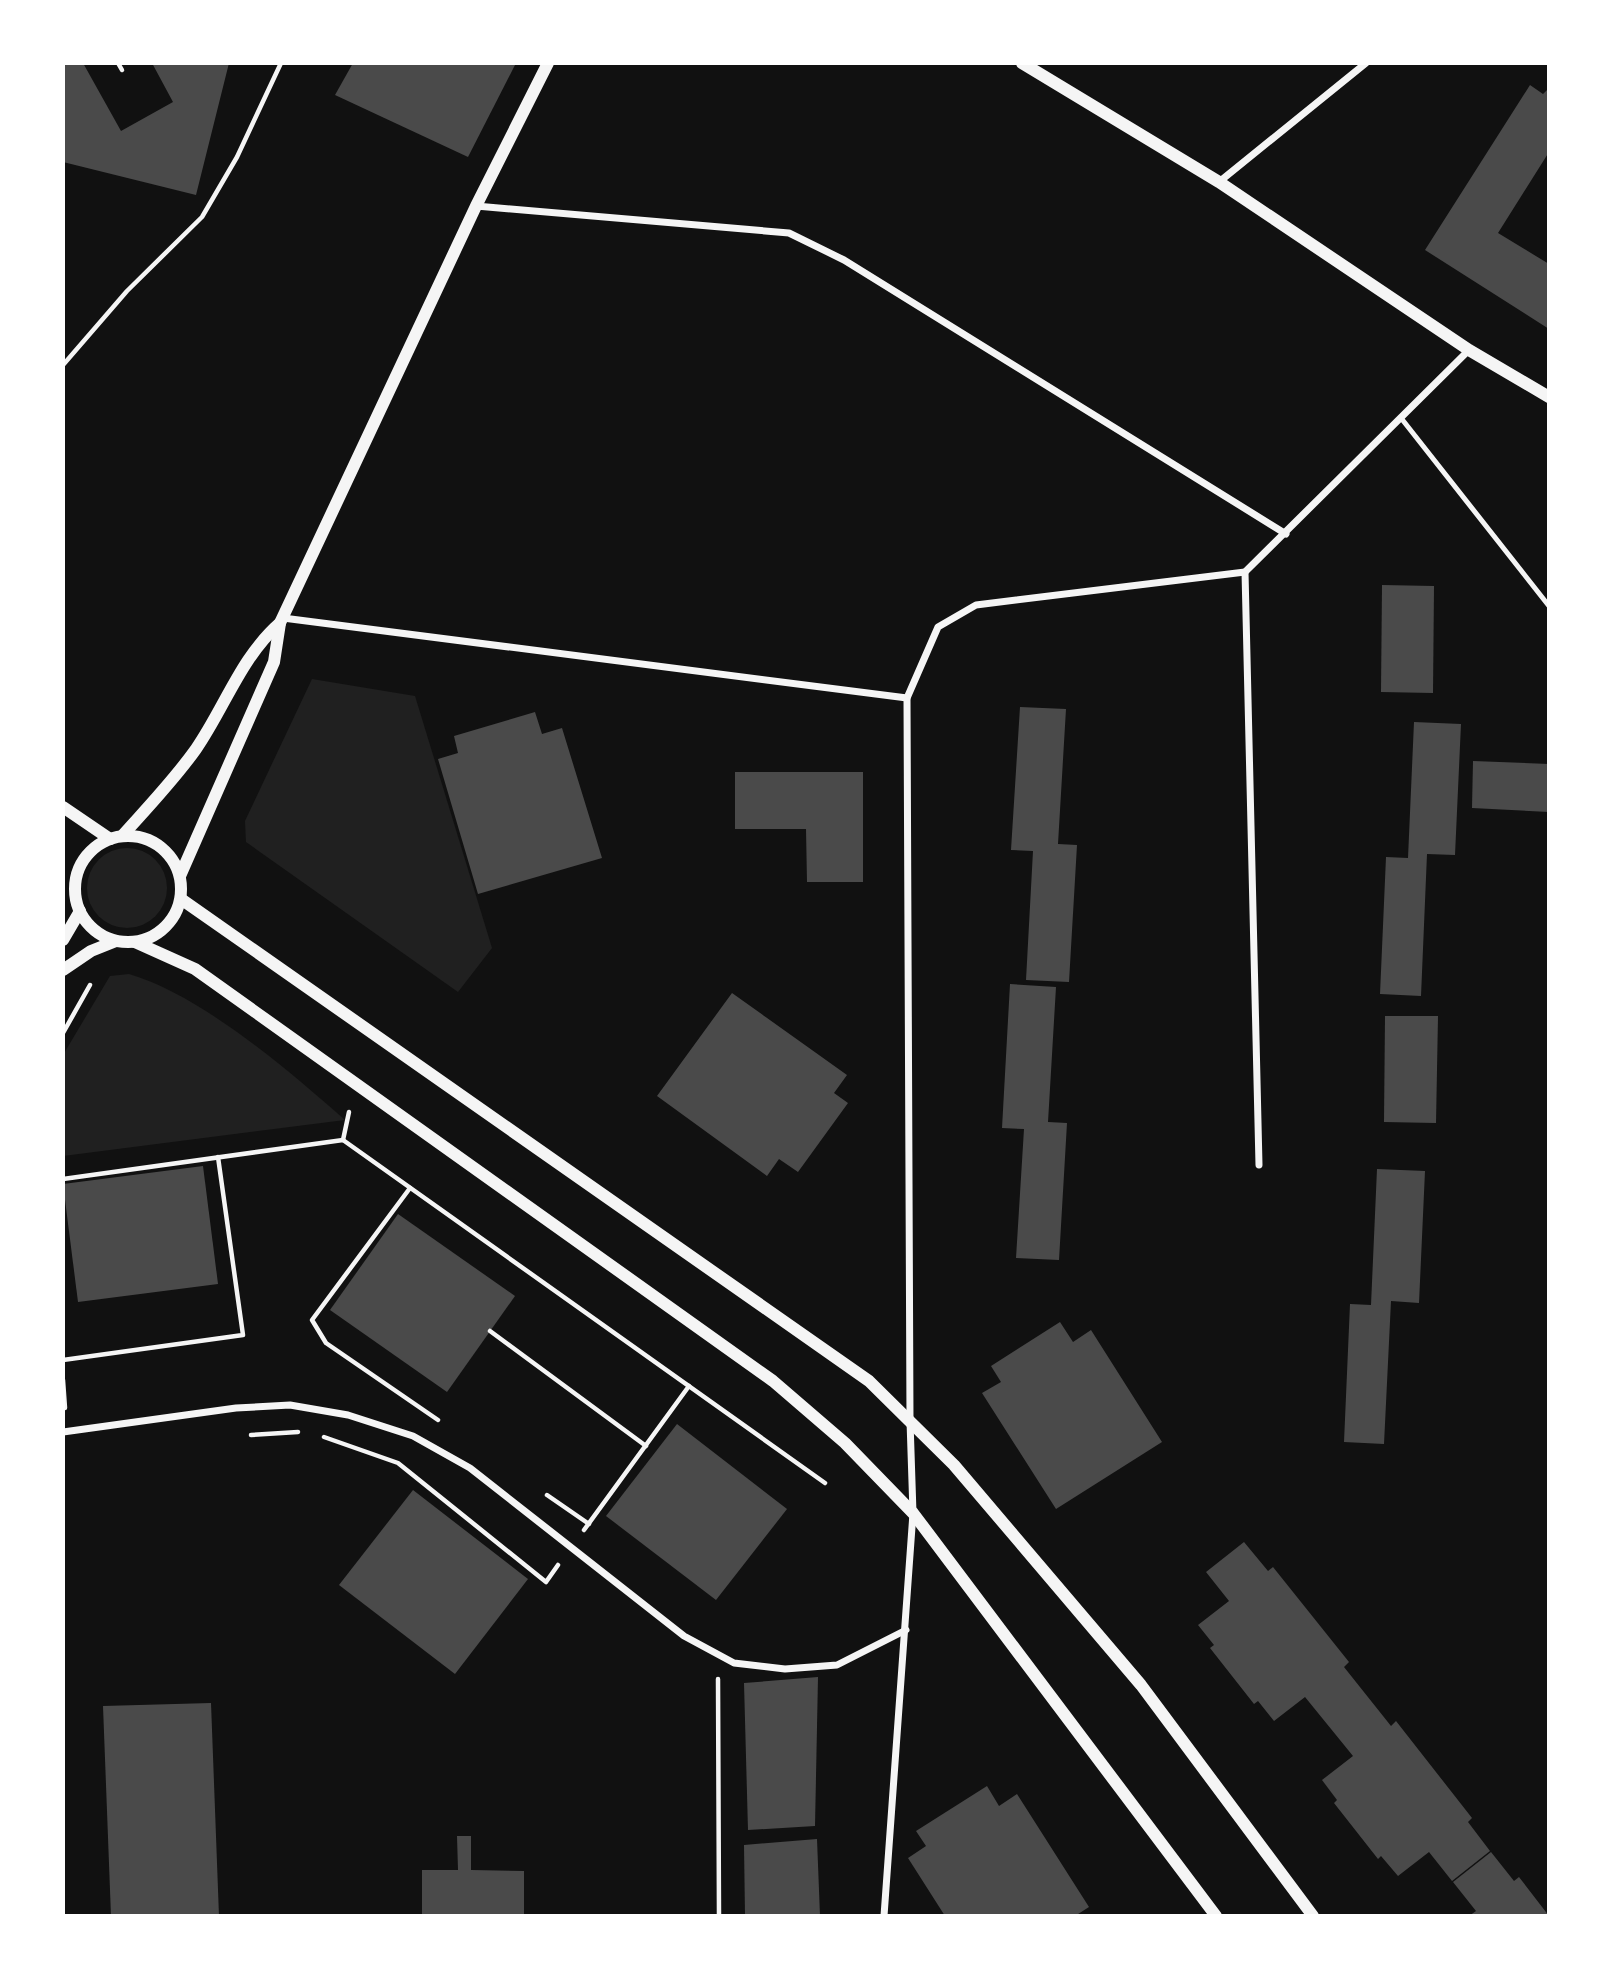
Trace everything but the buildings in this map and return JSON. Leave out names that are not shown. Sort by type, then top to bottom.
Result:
[{"type":"street","points":[[63,886],[89,925],[101,935],[116,941],[135,942],[151,937],[165,928],[181,899],[180,876],[274,662],[282,621],[476,206],[548,63]]},
{"type":"street","points":[[1022,63],[1219,181],[1469,350],[1549,397]]},
{"type":"street","points":[[1219,181],[1366,63]]},
{"type":"street","points":[[476,206],[789,233],[844,260],[1286,534]]},
{"type":"street","points":[[884,1916],[913,1513],[910,1420],[907,698],[938,627],[976,605],[1245,572],[1469,350]]},
{"type":"street","points":[[1245,572],[1259,1165]]},
{"type":"street","points":[[282,621],[907,698]]},
{"type":"street","points":[[63,940],[78,906],[75,885],[82,864],[97,847],[116,838],[180,771],[219,715],[252,651],[282,621]]},
{"type":"street","points":[[63,807],[116,838],[145,839],[164,850],[180,876]]},
{"type":"street","points":[[181,899],[806,1334],[869,1381],[954,1465],[1141,1685],[1313,1916]]},
{"type":"street","points":[[63,970],[91,951],[116,941]]},
{"type":"street","points":[[135,942],[195,969],[774,1381],[845,1443],[913,1513],[1216,1916]]},
{"type":"street","points":[[63,1432],[236,1408],[290,1405],[348,1415],[413,1436],[470,1468],[684,1636],[734,1663],[785,1669],[837,1665],[906,1630]]},
{"type":"lane","points":[[1401,418],[1549,606]]},
{"type":"path","points":[[118,63],[122,70]]},
{"type":"path","points":[[63,365],[127,290],[202,216],[237,157],[281,63]]},
{"type":"path","points":[[63,1033],[96,975]]},
{"type":"path","points":[[339,1105],[351,1113],[343,1140]]},
{"type":"path","points":[[63,1179],[343,1140],[825,1483]]},
{"type":"path","points":[[63,1360],[243,1335],[218,1157]]},
{"type":"path","points":[[410,1188],[312,1320],[326,1343],[440,1421]]},
{"type":"path","points":[[490,1331],[646,1446]]},
{"type":"path","points":[[63,1380],[63,1414]]},
{"type":"path","points":[[543,1492],[589,1524]]},
{"type":"path","points":[[718,1654],[719,1916]]},
{"type":"shaded area","points":[[312,679],[415,696],[492,948],[458,992],[246,842],[245,821]]},
{"type":"shaded area","points":[[127,848],[142,851],[155,860],[164,873],[167,888],[164,903],[155,916],[142,925],[127,928],[112,925],[99,916],[90,903],[87,888],[90,873],[99,860],[112,851]]},
{"type":"shaded area","points":[[129,974],[157,984],[214,1016],[271,1057],[345,1120],[63,1156],[63,1055],[110,976]]}]
